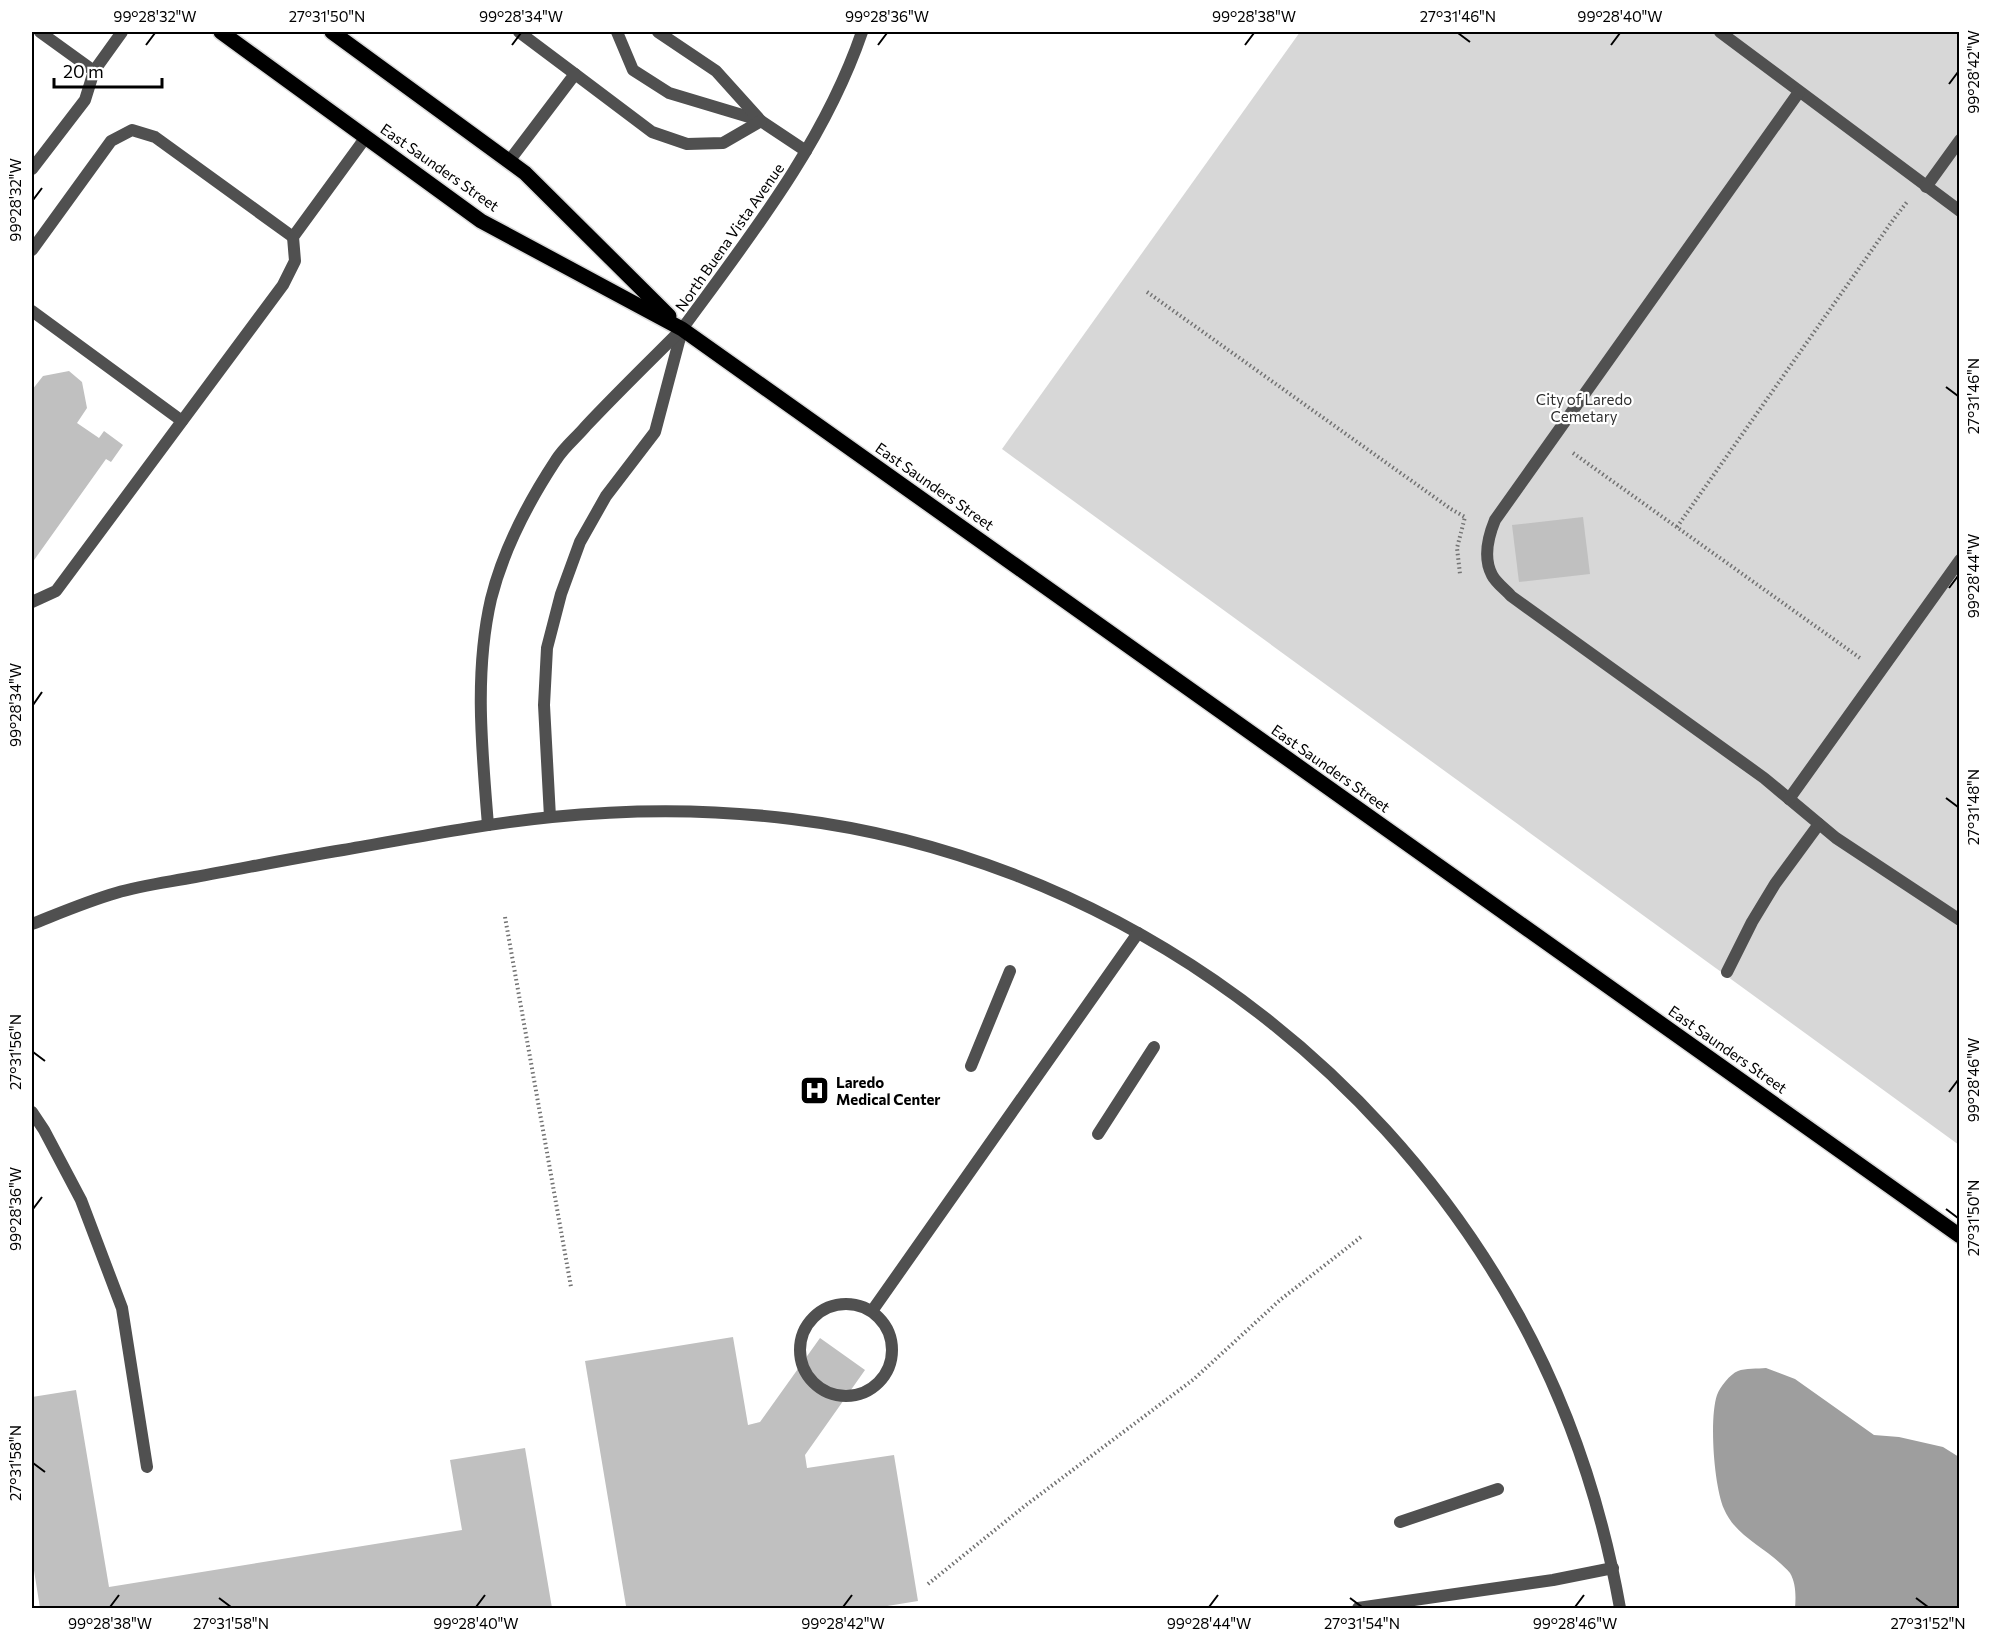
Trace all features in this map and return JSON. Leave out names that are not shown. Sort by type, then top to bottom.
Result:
[{"type":"main road","name":"East Saunders Street","points":[[221,32],[481,221],[682,329],[1959,1236]]},
{"type":"main road","name":"East Saunders Street","points":[[332,32],[525,173],[682,329]]},
{"type":"street","points":[[40,32],[94,71]]},
{"type":"street","points":[[32,169],[85,100],[94,71],[122,32]]},
{"type":"street","points":[[519,32],[652,132],[687,144],[723,143],[761,121]]},
{"type":"street","points":[[617,32],[633,70],[669,93],[761,121]]},
{"type":"street","points":[[658,32],[716,71],[761,121],[806,151]]},
{"type":"street","name":"North Buena Vista Avenue","points":[[682,329],[770,210],[818,132],[853,58],[862,32]]},
{"type":"street","points":[[1728,34],[1799,92],[1959,211]]},
{"type":"street","points":[[509,161],[575,74]]},
{"type":"street","points":[[1799,92],[1495,520],[1489,536],[1487,556],[1492,576],[1511,597],[1764,778],[1836,838],[1959,920]]},
{"type":"street","points":[[32,250],[111,141],[132,130],[155,137],[293,237]]},
{"type":"street","points":[[32,602],[56,591],[283,285],[295,261],[293,237],[366,137]]},
{"type":"street","points":[[1926,187],[1959,140]]},
{"type":"street","points":[[32,311],[182,421]]},
{"type":"street","points":[[550,817],[544,705],[547,648],[561,594],[580,542],[606,496],[655,432],[682,329]]},
{"type":"street","points":[[488,825],[480,731],[483,660],[492,599],[508,551],[528,508],[557,458],[682,329]]},
{"type":"street","points":[[1789,799],[1959,560]]},
{"type":"street","points":[[32,924],[119,891],[488,825],[599,813],[697,811],[793,819],[889,836],[992,867],[1066,896],[1138,933],[1223,985],[1294,1040],[1361,1102],[1428,1178],[1475,1242],[1520,1317],[1558,1396],[1589,1479],[1613,1568],[1620,1608]]},
{"type":"street","points":[[1727,972],[1775,884],[1819,824]]},
{"type":"street","points":[[872,1311],[1138,933]]},
{"type":"street","points":[[971,1066],[1010,971]]},
{"type":"street","points":[[1098,1134],[1154,1047]]},
{"type":"street","points":[[32,1112],[81,1200],[122,1308],[147,1467]]},
{"type":"street","points":[[841,1303],[857,1305],[872,1311],[890,1334],[891,1363],[885,1376],[874,1387],[862,1394],[832,1395],[819,1388],[808,1377],[800,1363],[799,1347],[803,1331],[812,1317],[825,1308],[841,1303]]},
{"type":"street","points":[[1400,1522],[1498,1489]]},
{"type":"street","points":[[1358,1608],[1553,1580],[1613,1568]]},
{"type":"path","points":[[1677,527],[1908,201]]},
{"type":"path","points":[[1147,292],[1465,517],[1457,548],[1460,574]]},
{"type":"path","points":[[1565,447],[1868,664]]},
{"type":"path","points":[[505,917],[571,1287]]},
{"type":"path","points":[[928,1584],[1026,1505],[1194,1379],[1280,1300],[1361,1237]]},
{"type":"green space","name":"City of Laredo Cemetary","points":[[1300,32],[1959,32],[1959,1145],[1002,449]]},
{"type":"shaded area","points":[[1766,1368],[1795,1379],[1874,1435],[1899,1437],[1943,1447],[1959,1457],[1959,1608],[1795,1608],[1794,1586],[1790,1573],[1742,1533],[1729,1518],[1720,1498],[1715,1469],[1713,1420],[1718,1392],[1738,1371]]},
{"type":"building","points":[[69,371],[82,382],[87,408],[77,423],[99,438],[104,431],[123,445],[111,462],[106,459],[32,563],[32,390],[43,376]]},
{"type":"building","points":[[1583,517],[1590,574],[1519,582],[1512,525]]},
{"type":"building","points":[[733,1337],[748,1425],[760,1422],[820,1338],[865,1370],[805,1455],[807,1468],[894,1455],[918,1601],[875,1608],[619,1608],[626,1606],[585,1361]]},
{"type":"building","points":[[76,1390],[109,1587],[462,1530],[450,1460],[525,1448],[552,1608],[40,1608],[32,1558],[32,1397]]},
{"type":"place","name":"Laredo Medical Center","points":[[815,1091]]}]
